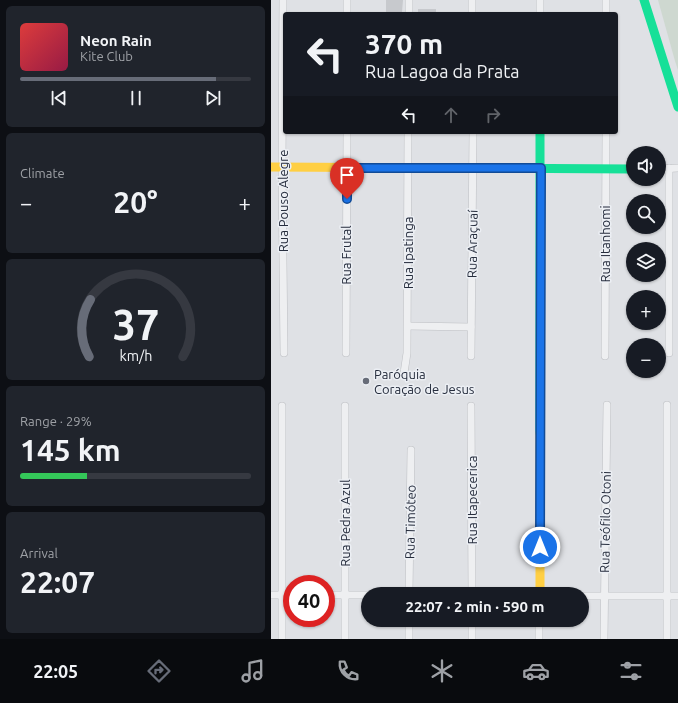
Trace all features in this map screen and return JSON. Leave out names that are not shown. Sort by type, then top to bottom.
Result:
[{"type":"street","name":"Rua Pouso Alegre","points":[[283,0],[284,353]]},
{"type":"street","points":[[347,0],[347,12]]},
{"type":"street","points":[[409,0],[409,12]]},
{"type":"street","points":[[472,0],[473,12]]},
{"type":"street","points":[[540,0],[540,12]]},
{"type":"street","points":[[606,0],[606,12]]},
{"type":"street","points":[[644,0],[678,107]]},
{"type":"street","name":"Rua Frutal","points":[[346,353],[347,134]]},
{"type":"street","name":"Rua Ipatinga","points":[[404,373],[407,353],[408,134]]},
{"type":"street","name":"Rua Araçuaí","points":[[471,356],[473,134]]},
{"type":"street","points":[[540,134],[540,587]]},
{"type":"street","name":"Rua Itanhomi","points":[[605,134],[605,356]]},
{"type":"street","points":[[271,167],[626,169]]},
{"type":"street","points":[[669,353],[669,168],[678,168]]},
{"type":"street","points":[[407,326],[471,327]]},
{"type":"street","name":"Rua Teófilo Otoni","points":[[604,639],[607,405]]},
{"type":"street","points":[[667,405],[667,639]]},
{"type":"street","points":[[282,406],[282,639]]},
{"type":"street","name":"Rua Pedra Azul","points":[[345,406],[345,639]]},
{"type":"street","name":"Rua Itapecerica","points":[[471,406],[472,587]]},
{"type":"street","name":"Rua Timóteo","points":[[409,587],[411,450]]},
{"type":"street","points":[[271,595],[281,595]]},
{"type":"street","points":[[335,595],[361,595]]},
{"type":"street","points":[[589,596],[678,596]]},
{"type":"street","points":[[409,627],[409,639]]},
{"type":"street","points":[[472,627],[472,639]]},
{"type":"street","points":[[539,627],[539,639]]},
{"type":"shaded area","points":[[658,0],[678,0],[678,70],[675,61]]},
{"type":"building","points":[[386,0],[403,0],[402,12],[386,12]]},
{"type":"building","points":[[418,9],[436,9],[436,12],[418,12]]},
{"type":"traffic: fast","points":[[644,0],[678,107]]},
{"type":"traffic: fast","points":[[540,134],[540,433]]},
{"type":"traffic: fast","points":[[449,168],[626,169]]},
{"type":"traffic: slow","points":[[271,167],[449,168]]},
{"type":"traffic: slow","points":[[540,433],[540,587]]},
{"type":"place","name":"Paróquia Coração de Jesus","points":[[366,381]]},
{"type":"route","points":[[347,199],[347,168],[541,168],[540,547]]}]
